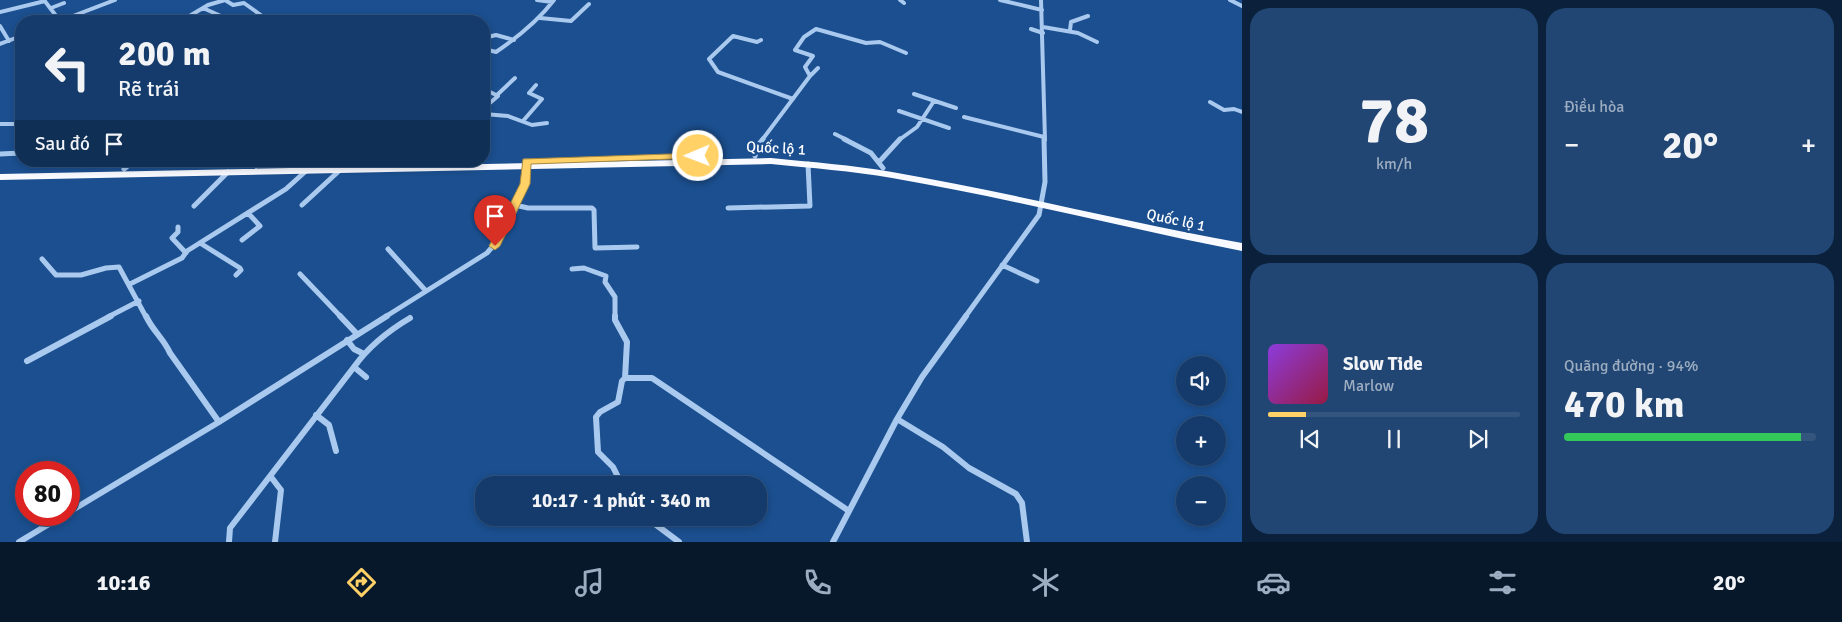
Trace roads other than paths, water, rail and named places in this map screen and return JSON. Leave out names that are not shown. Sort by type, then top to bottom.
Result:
[{"type":"highway","name":"Quốc lộ 1","points":[[490,165],[755,156],[881,165],[1242,247]]},
{"type":"highway","name":"Quốc lộ 1","points":[[490,163],[728,160],[808,164],[897,175],[1242,242]]},
{"type":"highway","name":"Quốc lộ 1","points":[[0,171],[178,167]]},
{"type":"highway","name":"Quốc lộ 1","points":[[0,177],[433,167]]},
{"type":"street","points":[[0,12],[44,0],[56,15]]},
{"type":"street","points":[[77,15],[115,0]]},
{"type":"street","points":[[191,15],[203,8],[225,0],[233,5],[244,3],[260,15]]},
{"type":"street","points":[[537,0],[553,1]]},
{"type":"street","points":[[900,0],[904,3]]},
{"type":"street","points":[[1000,0],[1042,10]]},
{"type":"street","points":[[832,542],[897,419],[922,377],[1037,218],[1042,202],[1044,137],[1042,0]]},
{"type":"street","points":[[1230,0],[1242,6]]},
{"type":"street","points":[[540,18],[553,1]]},
{"type":"street","points":[[51,8],[64,3]]},
{"type":"street","points":[[490,51],[498,52],[526,32],[533,21],[540,18],[571,21],[589,4]]},
{"type":"street","points":[[203,8],[219,15]]},
{"type":"street","points":[[1070,30],[1071,22],[1088,16]]},
{"type":"street","points":[[0,26],[9,41]]},
{"type":"street","points":[[1043,27],[1070,30],[1098,42]]},
{"type":"street","points":[[810,76],[805,67],[813,56],[795,50],[804,37],[816,29],[866,43],[871,40],[878,41],[906,53]]},
{"type":"street","points":[[1031,29],[1043,33]]},
{"type":"street","points":[[490,36],[496,35],[514,40]]},
{"type":"street","points":[[761,40],[758,42],[734,36],[709,60],[718,72],[793,99]]},
{"type":"street","points":[[0,44],[15,38]]},
{"type":"street","points":[[755,156],[758,146],[818,68]]},
{"type":"street","points":[[490,102],[515,78]]},
{"type":"street","points":[[523,121],[542,99],[528,93],[536,85]]},
{"type":"street","points":[[490,92],[498,95]]},
{"type":"street","points":[[914,94],[956,108]]},
{"type":"street","points":[[835,134],[871,153],[881,165],[902,136],[915,129],[934,101]]},
{"type":"street","points":[[1210,102],[1224,110],[1234,109],[1242,112]]},
{"type":"street","points":[[899,111],[949,128]]},
{"type":"street","points":[[490,114],[508,116],[531,125],[547,123]]},
{"type":"street","points":[[964,117],[1044,137]]},
{"type":"street","points":[[0,124],[15,123]]},
{"type":"street","points":[[0,154],[15,153]]},
{"type":"street","points":[[80,505],[351,345],[357,334],[493,248],[525,184],[526,164]]},
{"type":"street","points":[[728,208],[810,206],[808,164]]},
{"type":"street","points":[[130,284],[182,258],[186,252],[286,189],[307,170]]},
{"type":"street","points":[[302,205],[340,170]]},
{"type":"street","points":[[194,206],[228,172]]},
{"type":"street","points":[[515,205],[528,208],[592,208],[594,210],[595,248],[637,247]]},
{"type":"street","points":[[242,240],[260,226],[248,213]]},
{"type":"street","points":[[178,227],[178,232],[172,238],[186,252]]},
{"type":"street","points":[[200,243],[240,268],[241,270],[236,275]]},
{"type":"street","points":[[388,249],[397,262],[405,267],[426,291]]},
{"type":"street","points":[[42,260],[56,275],[81,275],[106,268],[118,267],[130,284],[149,324],[166,344],[170,353],[219,422]]},
{"type":"street","points":[[1002,265],[1037,281]]},
{"type":"street","points":[[572,269],[584,268],[606,276],[606,282],[615,297],[615,320],[627,342],[625,378],[622,381],[618,402],[600,412],[595,420],[598,452],[613,467],[618,476]]},
{"type":"street","points":[[300,274],[357,334]]},
{"type":"street","points":[[27,361],[139,301]]},
{"type":"street","points":[[229,542],[230,528],[364,354],[383,335],[410,318]]},
{"type":"street","points":[[351,345],[364,354]]},
{"type":"street","points":[[354,367],[366,377]]},
{"type":"street","points":[[625,378],[654,379],[849,511]]},
{"type":"street","points":[[316,416],[326,420],[333,429],[336,451]]},
{"type":"street","points":[[897,419],[943,447],[970,468],[1016,494],[1022,503],[1027,542]]},
{"type":"street","points":[[271,477],[281,490],[275,542]]},
{"type":"street","points":[[19,542],[46,526]]},
{"type":"street","points":[[658,526],[679,542]]}]
